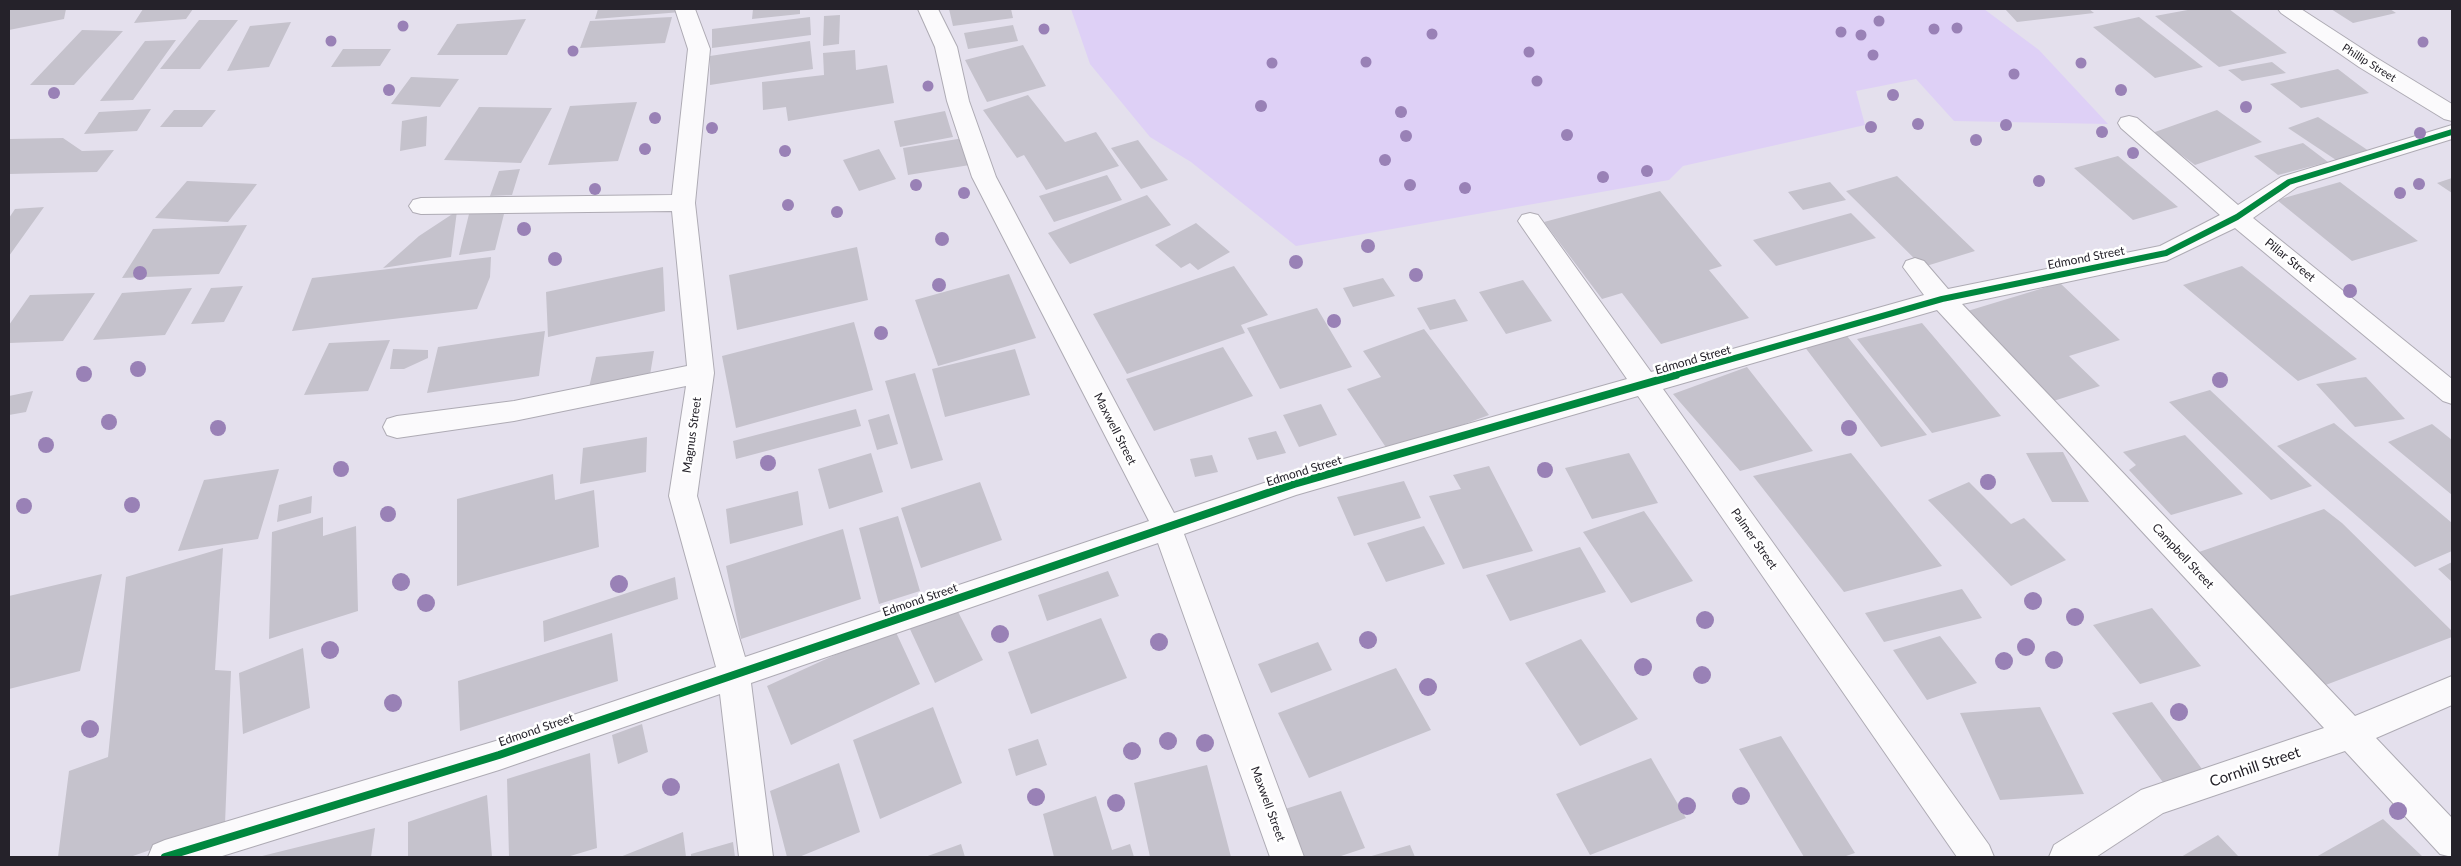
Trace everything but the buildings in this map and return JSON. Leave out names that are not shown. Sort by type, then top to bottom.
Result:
[{"type":"street","name":"Magnus Street","points":[[686,9],[699,49],[682,203],[701,373],[683,496],[734,674],[756,857]]},
{"type":"street","name":"Maxwell Street","points":[[928,9],[946,47],[958,101],[984,177],[1167,528],[1288,857]]},
{"type":"street","name":"Phillip Street","points":[[2288,9],[2367,62],[2452,114]]},
{"type":"street","name":"Pillar Street","points":[[2130,124],[2237,217],[2452,394]]},
{"type":"street","name":"Edmond Street","points":[[165,857],[499,755],[1294,484],[1942,299],[2166,254],[2237,217],[2289,182],[2452,132]]},
{"type":"street","points":[[421,206],[682,203]]},
{"type":"street","name":"Palmer Street","points":[[1530,221],[1977,857]]},
{"type":"street","name":"Campbell Street","points":[[1916,268],[1942,299],[2452,842]]},
{"type":"street","points":[[397,427],[514,411],[701,373]]},
{"type":"street","name":"Cornhill Street","points":[[2066,857],[2153,801],[2350,734],[2452,690]]},
{"type":"shaded area","points":[[1071,9],[1984,9],[2039,50],[2108,124],[1954,121],[1916,79],[1856,91],[1865,125],[1683,166],[1669,180],[1296,246],[1191,162],[1150,137],[1090,64]]},
{"type":"cycle path","points":[[165,857],[499,755],[1294,484],[1942,299],[2166,253],[2237,217],[2289,182],[2452,132]]}]
